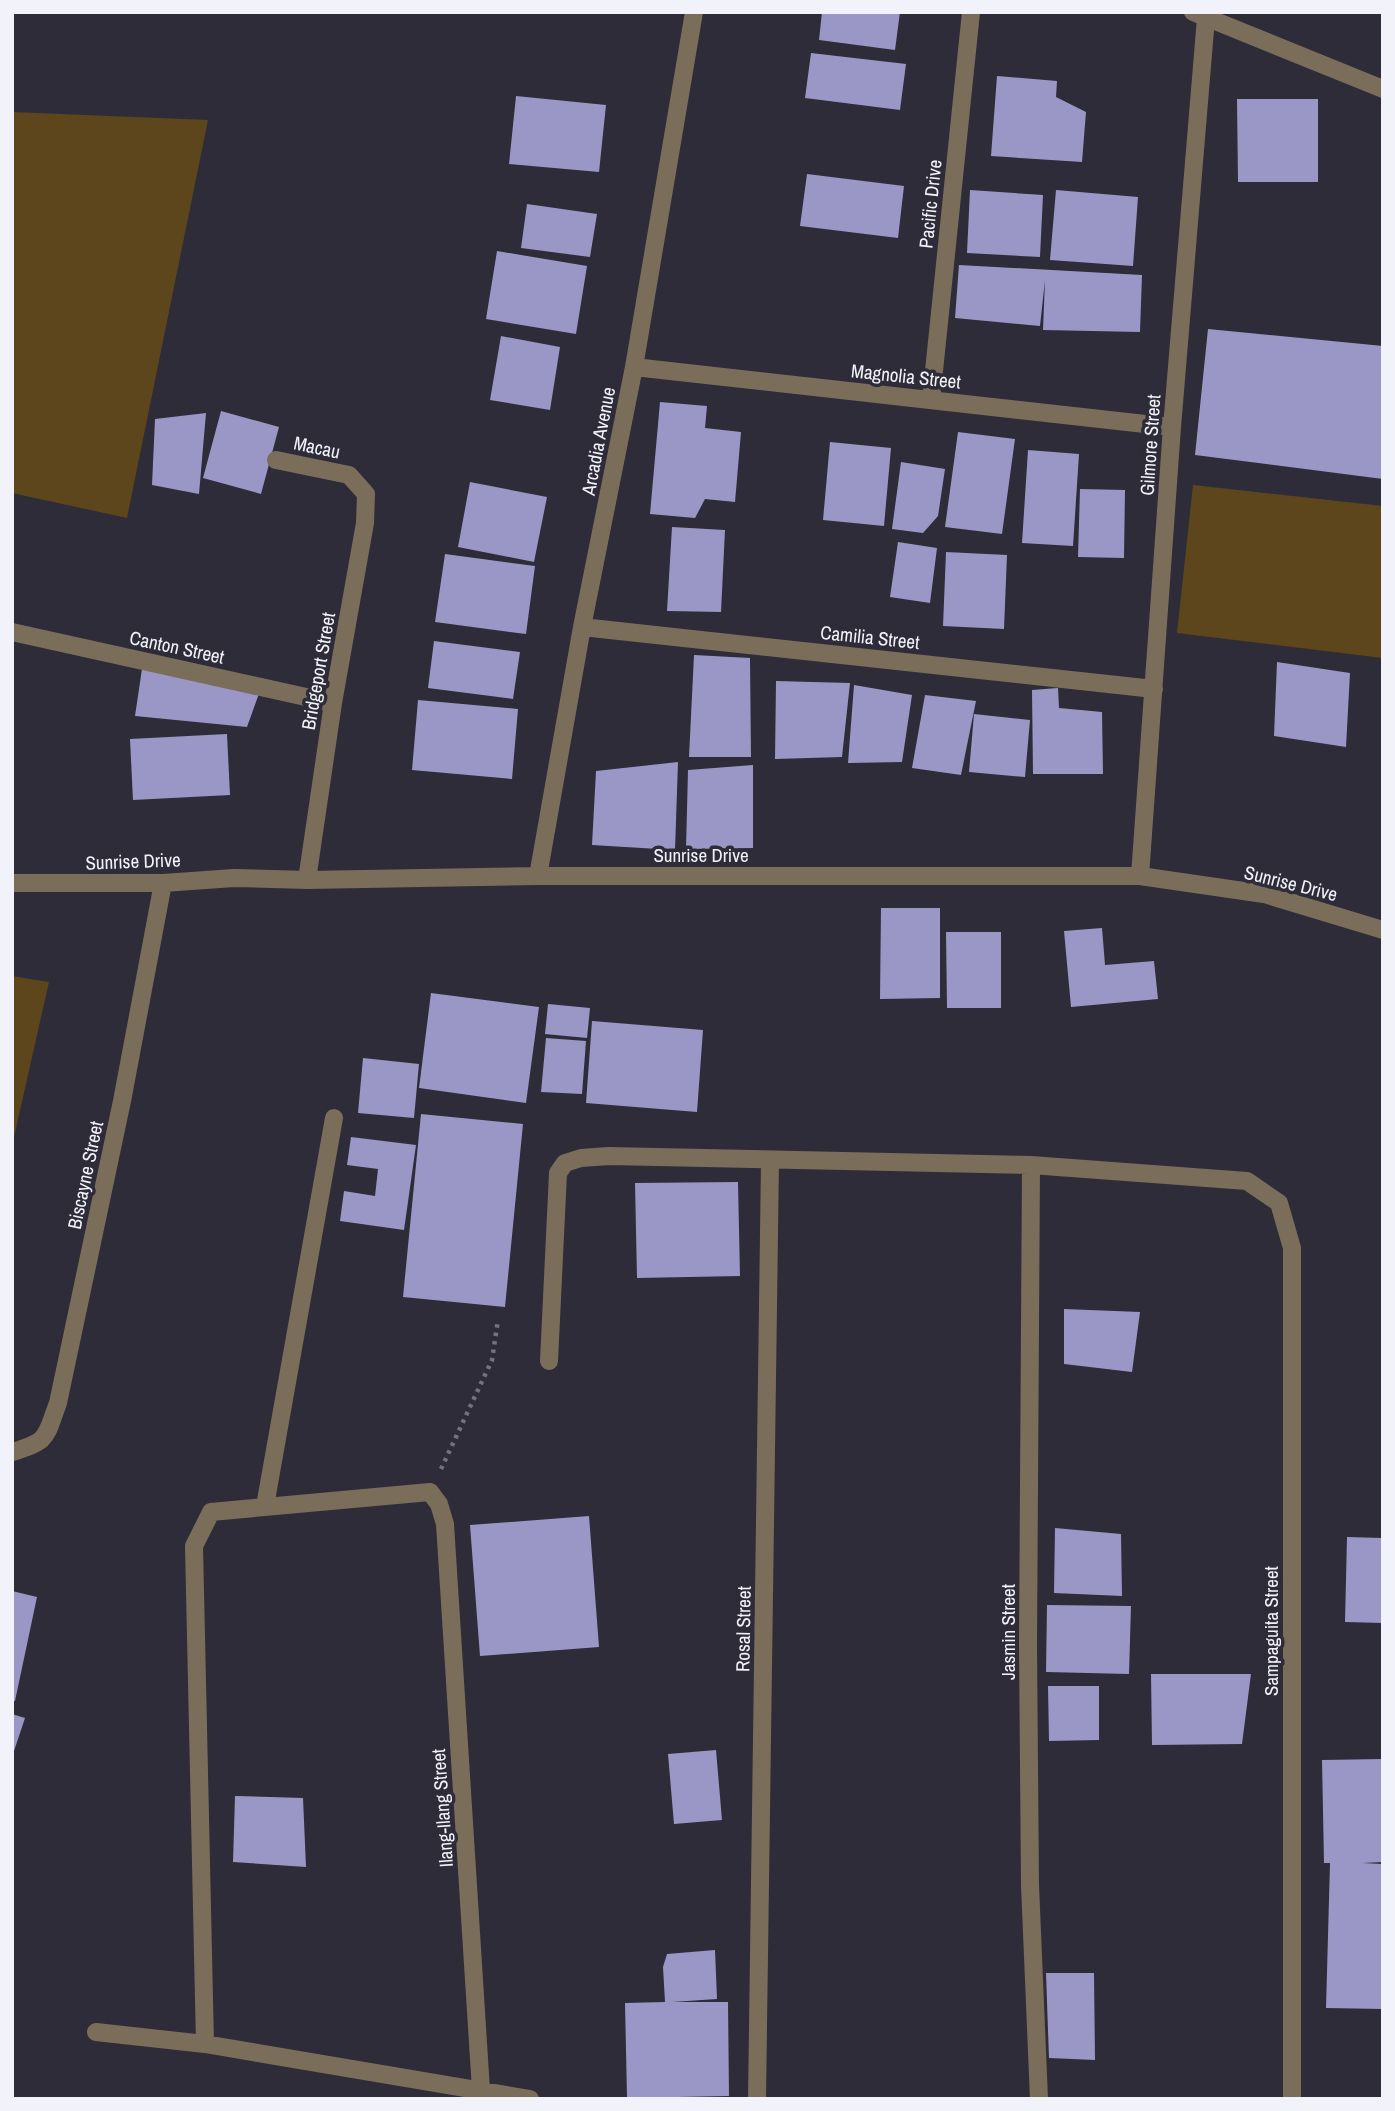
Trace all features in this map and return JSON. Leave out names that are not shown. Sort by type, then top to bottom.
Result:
[{"type":"street","name":"Arcadia Avenue","points":[[538,876],[582,627],[634,367],[695,12]]},
{"type":"street","name":"Pacific Drive","points":[[931,400],[971,12]]},
{"type":"street","points":[[1199,15],[1383,89]]},
{"type":"street","name":"Gilmore Street","points":[[1140,876],[1199,15]]},
{"type":"street","name":"Magnolia Street","points":[[634,367],[1172,427]]},
{"type":"street","name":"Macau","points":[[276,460],[349,475]]},
{"type":"street","name":"Bridgeport Street","points":[[307,880],[333,703],[365,523],[366,494],[349,475]]},
{"type":"street","name":"Camilia Street","points":[[582,627],[1154,690]]},
{"type":"street","name":"Canton Street","points":[[12,632],[333,703]]},
{"type":"street","name":"Sunrise Drive","points":[[12,883],[538,876],[1140,876],[1264,894],[1383,930]]},
{"type":"street","name":"Biscayne Street","points":[[12,1452],[30,1447],[45,1438],[58,1403],[122,1101],[163,883]]},
{"type":"street","points":[[265,1506],[334,1118]]},
{"type":"street","points":[[549,1361],[558,1173],[565,1163],[581,1158],[646,1156],[770,1161],[1031,1165]]},
{"type":"street","name":"Rosal Street","points":[[757,2099],[770,1161]]},
{"type":"street","name":"Sampaguita Street","points":[[1031,1165],[1247,1181],[1279,1203],[1292,1248],[1292,2099]]},
{"type":"street","name":"Jasmin Street","points":[[1031,1165],[1028,1646],[1030,1885],[1039,2099]]},
{"type":"street","points":[[205,2044],[194,1546],[211,1512],[430,1492]]},
{"type":"street","name":"Ilang-Ilang Street","points":[[430,1492],[439,1504],[445,1524],[481,2090]]},
{"type":"street","points":[[96,2032],[205,2044],[530,2099]]},
{"type":"path","points":[[430,1492],[492,1360],[498,1320]]},
{"type":"shaded area","points":[[12,112],[208,120],[127,518],[12,493]]},
{"type":"shaded area","points":[[1193,485],[1383,506],[1382,658],[1177,633]]},
{"type":"shaded area","points":[[12,976],[49,982],[12,1146]]},
{"type":"building","points":[[822,12],[900,12],[895,50],[819,40]]},
{"type":"building","points":[[811,53],[906,64],[900,110],[805,98]]},
{"type":"building","points":[[997,76],[1057,81],[1056,97],[1086,112],[1082,162],[991,156]]},
{"type":"building","points":[[516,96],[606,105],[599,172],[509,164]]},
{"type":"building","points":[[1237,99],[1318,99],[1318,182],[1238,182]]},
{"type":"building","points":[[807,174],[904,186],[898,238],[800,226]]},
{"type":"building","points":[[970,190],[1043,195],[1040,257],[967,253]]},
{"type":"building","points":[[1056,190],[1138,197],[1133,266],[1050,260]]},
{"type":"building","points":[[527,204],[597,214],[590,257],[521,248]]},
{"type":"building","points":[[497,251],[587,266],[576,334],[486,319]]},
{"type":"building","points":[[959,265],[1142,275],[1140,332],[1043,330],[1045,280],[1040,326],[955,318]]},
{"type":"building","points":[[1208,329],[1383,346],[1383,479],[1195,455]]},
{"type":"building","points":[[501,336],[560,347],[550,410],[490,400]]},
{"type":"building","points":[[660,402],[707,406],[705,428],[741,432],[735,502],[705,499],[695,518],[650,514]]},
{"type":"building","points":[[221,411],[279,427],[261,494],[203,478]]},
{"type":"building","points":[[206,413],[199,494],[152,485],[155,419]]},
{"type":"building","points":[[958,432],[1015,439],[1002,534],[945,527]]},
{"type":"building","points":[[830,442],[891,448],[884,526],[823,520]]},
{"type":"building","points":[[1028,450],[1079,454],[1073,546],[1022,543]]},
{"type":"building","points":[[901,462],[945,469],[938,516],[923,533],[892,529]]},
{"type":"building","points":[[470,482],[547,497],[534,562],[458,547]]},
{"type":"building","points":[[1080,489],[1125,490],[1124,558],[1078,557]]},
{"type":"building","points":[[672,527],[725,530],[721,612],[667,611]]},
{"type":"building","points":[[898,542],[937,548],[930,603],[890,597]]},
{"type":"building","points":[[946,552],[1007,555],[1004,629],[943,626]]},
{"type":"building","points":[[445,554],[535,566],[526,634],[435,622]]},
{"type":"building","points":[[434,641],[520,652],[513,699],[428,688]]},
{"type":"building","points":[[694,655],[750,658],[751,757],[689,757]]},
{"type":"building","points":[[143,662],[261,688],[247,727],[135,716]]},
{"type":"building","points":[[1277,662],[1350,673],[1346,747],[1274,736]]},
{"type":"building","points":[[776,681],[850,683],[842,757],[775,759]]},
{"type":"building","points":[[854,685],[912,695],[902,762],[848,763]]},
{"type":"building","points":[[1058,688],[1059,708],[1102,712],[1103,774],[1033,774],[1032,690]]},
{"type":"building","points":[[925,695],[976,701],[961,775],[912,768]]},
{"type":"building","points":[[418,700],[518,709],[512,779],[412,770]]},
{"type":"building","points":[[974,714],[1030,720],[1025,777],[969,772]]},
{"type":"building","points":[[227,734],[230,795],[133,800],[130,739]]},
{"type":"building","points":[[678,762],[675,850],[592,845],[596,771]]},
{"type":"building","points":[[753,765],[753,848],[686,849],[688,770]]},
{"type":"building","points":[[881,908],[940,908],[940,998],[880,999]]},
{"type":"building","points":[[1102,928],[1105,965],[1154,961],[1158,999],[1071,1007],[1064,931]]},
{"type":"building","points":[[946,932],[1001,932],[1001,1008],[947,1008]]},
{"type":"building","points":[[431,993],[539,1007],[526,1103],[419,1088]]},
{"type":"building","points":[[548,1004],[590,1008],[587,1038],[545,1034]]},
{"type":"building","points":[[592,1021],[703,1030],[697,1112],[586,1103]]},
{"type":"building","points":[[546,1038],[586,1041],[582,1094],[541,1092]]},
{"type":"building","points":[[363,1058],[419,1064],[414,1118],[358,1113]]},
{"type":"building","points":[[421,1114],[523,1124],[505,1307],[403,1297]]},
{"type":"building","points":[[351,1137],[416,1145],[404,1230],[340,1221],[344,1191],[375,1196],[378,1169],[347,1165]]},
{"type":"building","points":[[738,1182],[740,1276],[637,1278],[635,1183]]},
{"type":"building","points":[[1064,1309],[1140,1312],[1132,1372],[1064,1364]]},
{"type":"building","points":[[589,1516],[599,1647],[480,1656],[470,1525]]},
{"type":"building","points":[[1055,1528],[1121,1534],[1122,1596],[1054,1593]]},
{"type":"building","points":[[1347,1537],[1383,1538],[1383,1623],[1345,1622]]},
{"type":"building","points":[[12,1591],[37,1597],[15,1701],[12,1701]]},
{"type":"building","points":[[1047,1605],[1131,1606],[1129,1674],[1046,1672]]},
{"type":"building","points":[[1151,1674],[1251,1674],[1242,1744],[1152,1745]]},
{"type":"building","points":[[1048,1686],[1099,1686],[1099,1740],[1049,1741]]},
{"type":"building","points":[[12,1714],[25,1718],[13,1754],[12,1754]]},
{"type":"building","points":[[716,1750],[722,1820],[674,1824],[668,1754]]},
{"type":"building","points":[[1383,1759],[1383,1862],[1362,1863],[1383,1864],[1383,2009],[1326,2008],[1330,1863],[1324,1863],[1322,1760]]},
{"type":"building","points":[[235,1796],[303,1798],[306,1867],[233,1862]]},
{"type":"building","points":[[715,1950],[717,1999],[672,2002],[728,2002],[729,2096],[627,2098],[625,2003],[665,2002],[663,1967],[667,1954]]},
{"type":"building","points":[[1046,1973],[1094,1973],[1095,2060],[1049,2058]]}]
